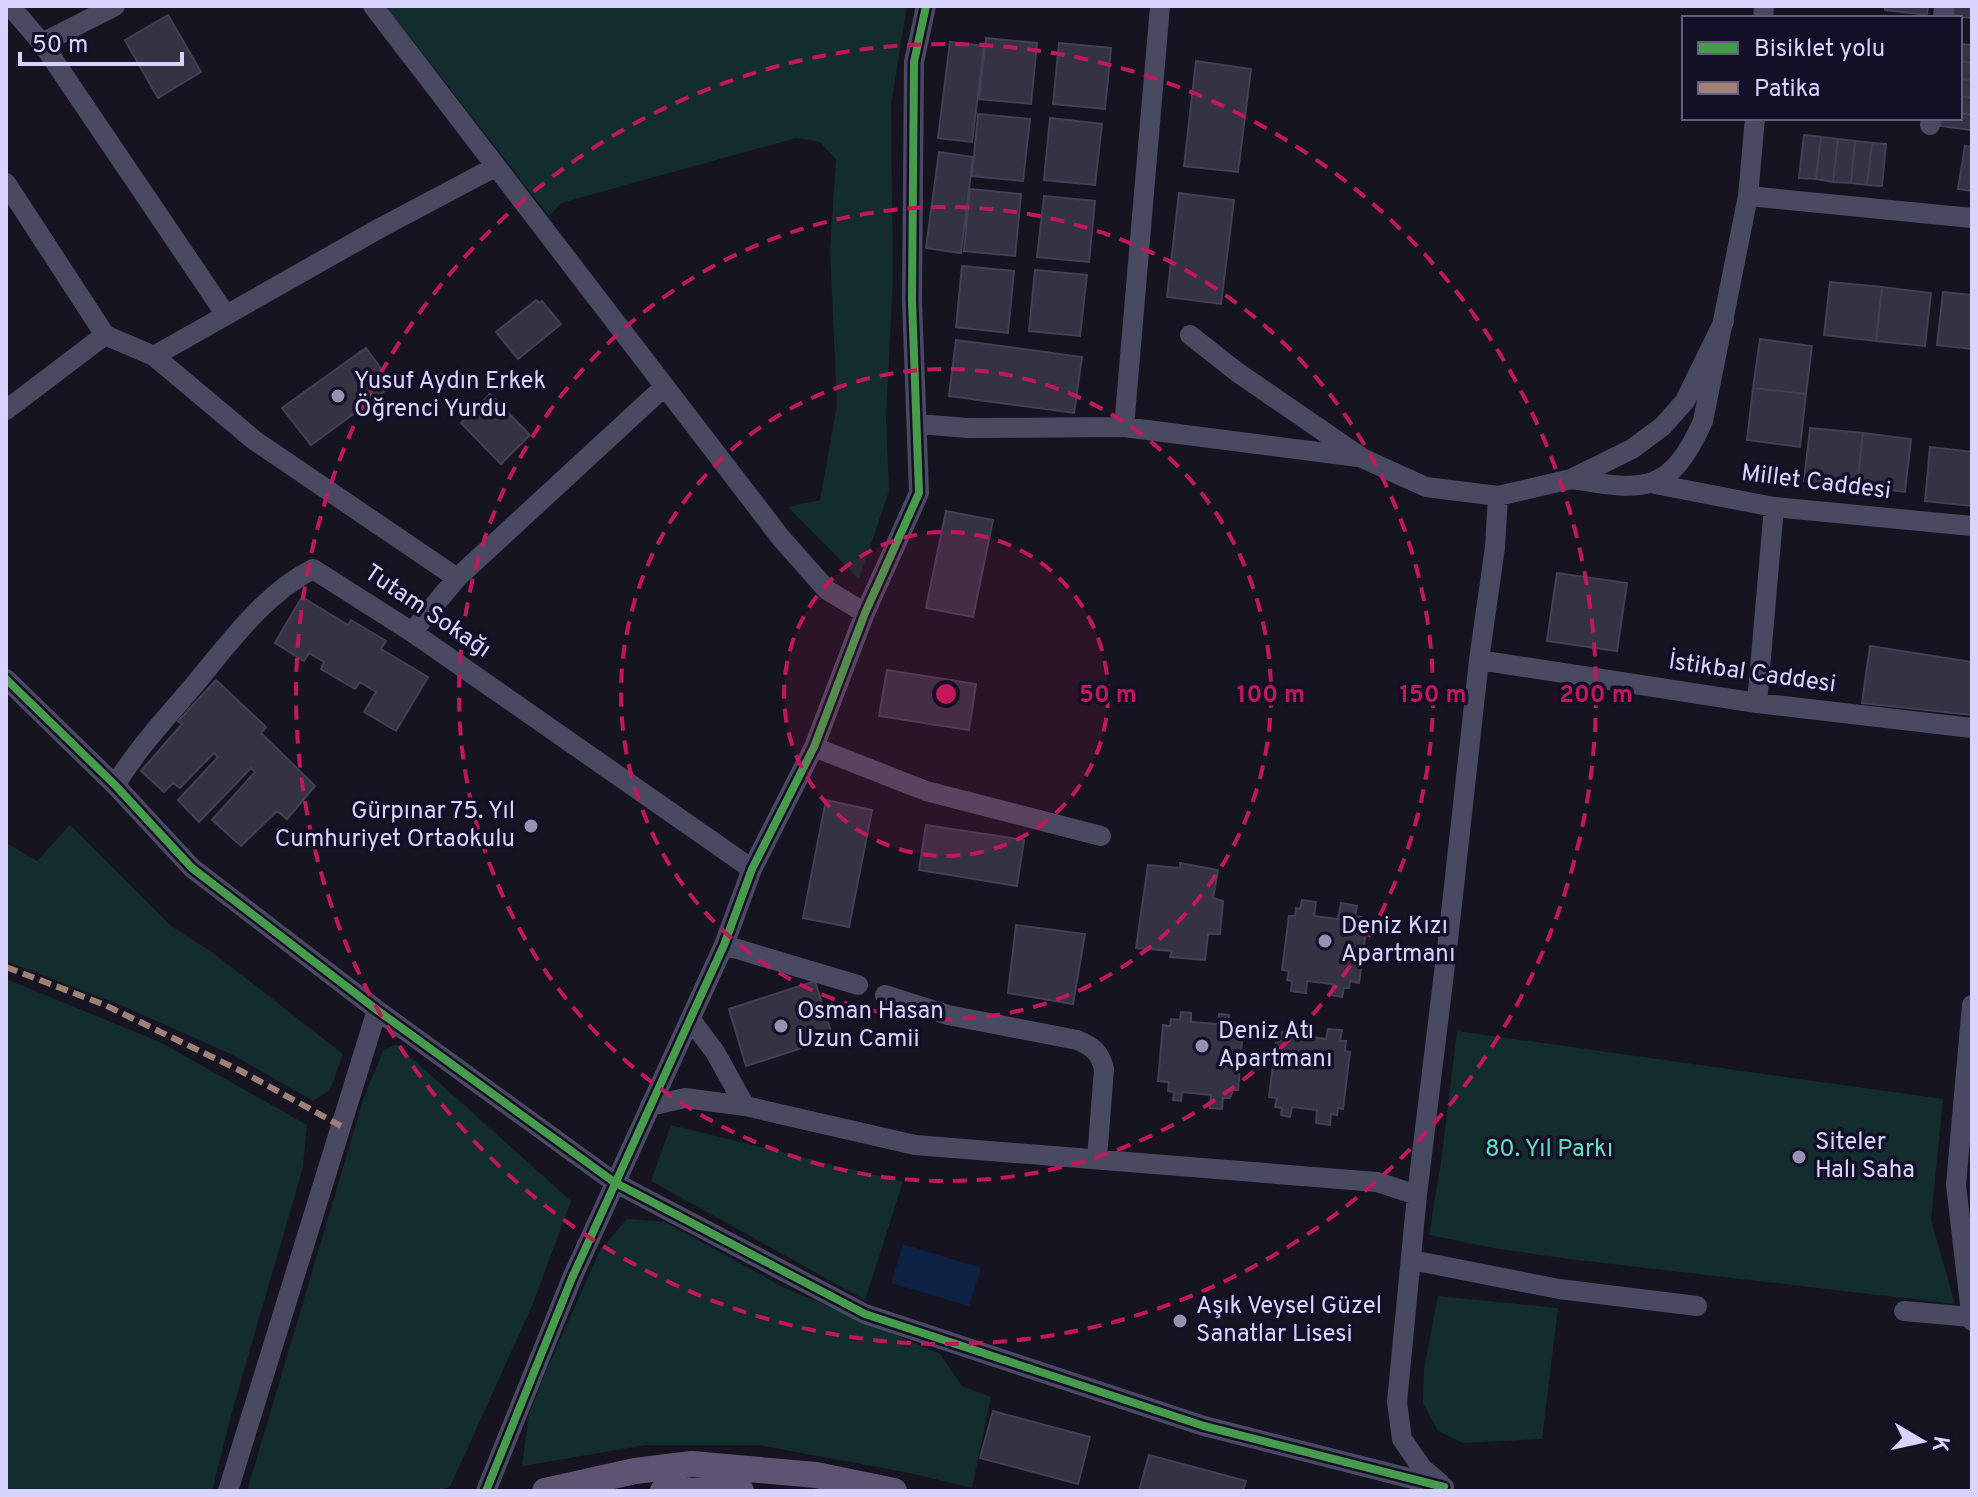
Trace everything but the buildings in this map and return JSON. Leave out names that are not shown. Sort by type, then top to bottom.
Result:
[{"type":"main road","points":[[545,1491],[635,1471],[692,1464],[816,1475],[894,1491]]},
{"type":"main road","points":[[663,1491],[741,1491]]},
{"type":"street","points":[[10,6],[42,43],[226,315]]},
{"type":"street","points":[[42,43],[115,6]]},
{"type":"street","points":[[373,6],[781,538],[827,590],[865,613]]},
{"type":"street","points":[[486,1491],[572,1278],[691,1020],[724,945],[752,869],[814,747],[865,613],[919,493],[912,300],[914,62],[926,6]]},
{"type":"street","points":[[1124,427],[1160,6]]},
{"type":"street","points":[[1655,484],[1676,469],[1691,448],[1703,421],[1748,196],[1755,120]]},
{"type":"street","points":[[154,356],[495,167]]},
{"type":"street","points":[[6,183],[105,335],[154,356],[254,440],[457,578]]},
{"type":"street","points":[[1748,196],[1972,218]]},
{"type":"street","points":[[1190,335],[1237,372],[1362,458],[1426,487],[1498,496],[1571,479],[1632,449],[1663,426],[1685,401],[1724,321]]},
{"type":"street","points":[[6,410],[105,335]]},
{"type":"street","points":[[412,632],[457,578],[664,387]]},
{"type":"street","points":[[918,424],[968,428],[1124,427],[1362,458]]},
{"type":"street","name":"Millet Caddesi","points":[[1571,479],[1610,485],[1655,484],[1774,507],[1972,526]]},
{"type":"street","points":[[1447,1489],[1422,1468],[1402,1439],[1397,1402],[1417,1195],[1495,547],[1498,496]]},
{"type":"street","points":[[1757,703],[1774,507]]},
{"type":"street","name":"Tutam Sokağı","points":[[115,785],[133,757],[244,625],[297,578],[313,569],[412,632],[752,869]]},
{"type":"street","name":"İstikbal Caddesi","points":[[1479,660],[1757,703],[1972,728]]},
{"type":"street","points":[[6,679],[115,785],[192,868],[377,1010],[614,1182],[865,1314],[1204,1426],[1447,1489]]},
{"type":"street","points":[[814,747],[926,791],[1101,836]]},
{"type":"street","points":[[724,945],[858,985]]},
{"type":"street","points":[[885,995],[948,1015],[1089,1045],[1101,1055],[1104,1069],[1097,1159]]},
{"type":"street","points":[[1904,1311],[1972,1319],[1956,1185],[1972,1005]]},
{"type":"street","points":[[228,1491],[377,1010]]},
{"type":"street","points":[[691,1020],[715,1052],[745,1106]]},
{"type":"street","points":[[650,1106],[685,1098],[745,1106],[915,1145],[1377,1182],[1417,1195]]},
{"type":"street","points":[[1412,1260],[1559,1289],[1697,1306]]},
{"type":"green space","points":[[386,6],[907,6],[891,105],[893,278],[886,417],[889,491],[859,579],[788,507],[820,500],[837,405],[830,251],[836,159],[820,142],[796,138],[561,203],[549,216]]},
{"type":"green space","points":[[70,825],[170,925],[216,955],[343,1054],[330,1090],[313,1101],[233,1055],[125,1007],[6,961],[6,843],[37,861]]},
{"type":"green space","points":[[6,979],[160,1042],[307,1125],[303,1167],[212,1491],[6,1491]]},
{"type":"green space","name":"80. Yıl Parkı","points":[[1457,1031],[1943,1099],[1931,1220],[1955,1304],[1569,1259],[1429,1235]]},
{"type":"green space","points":[[396,1044],[571,1201],[532,1306],[450,1487],[437,1491],[247,1491],[363,1100],[383,1051]]},
{"type":"green space","points":[[671,1125],[903,1182],[865,1300],[651,1181]]},
{"type":"green space","points":[[627,1219],[665,1222],[783,1287],[940,1354],[962,1386],[991,1397],[972,1488],[910,1473],[758,1445],[646,1445],[522,1466],[529,1414],[546,1371],[600,1250]]},
{"type":"green space","points":[[1438,1296],[1558,1308],[1542,1439],[1463,1443],[1438,1431],[1423,1403],[1424,1369]]},
{"type":"water","points":[[903,1244],[981,1268],[969,1306],[891,1283]]},
{"type":"marked path","points":[[6,967],[105,1005],[241,1071],[341,1126]]},
{"type":"cycle path","points":[[486,1491],[572,1278],[724,945],[752,869],[814,747],[865,613],[919,493],[912,300],[914,62],[926,6]]},
{"type":"cycle path","points":[[6,679],[115,785],[192,868],[377,1010],[614,1182],[865,1314],[1204,1426],[1444,1487]]},
{"type":"place","name":"Yusuf Aydın Erkek Öğrenci Yurdu","points":[[338,396]]},
{"type":"place","name":"Gürpınar 75. Yıl Cumhuriyet Ortaokulu","points":[[531,826]]},
{"type":"place","name":"Deniz Kızı Apartmanı","points":[[1325,941]]},
{"type":"place","name":"Osman Hasan Uzun Camii","points":[[781,1026]]},
{"type":"place","name":"Deniz Atı Apartmanı","points":[[1202,1046]]},
{"type":"place","name":"Siteler Halı Saha","points":[[1799,1157]]},
{"type":"place","name":"Aşık Veysel Güzel Sanatlar Lisesi","points":[[1180,1321]]}]
